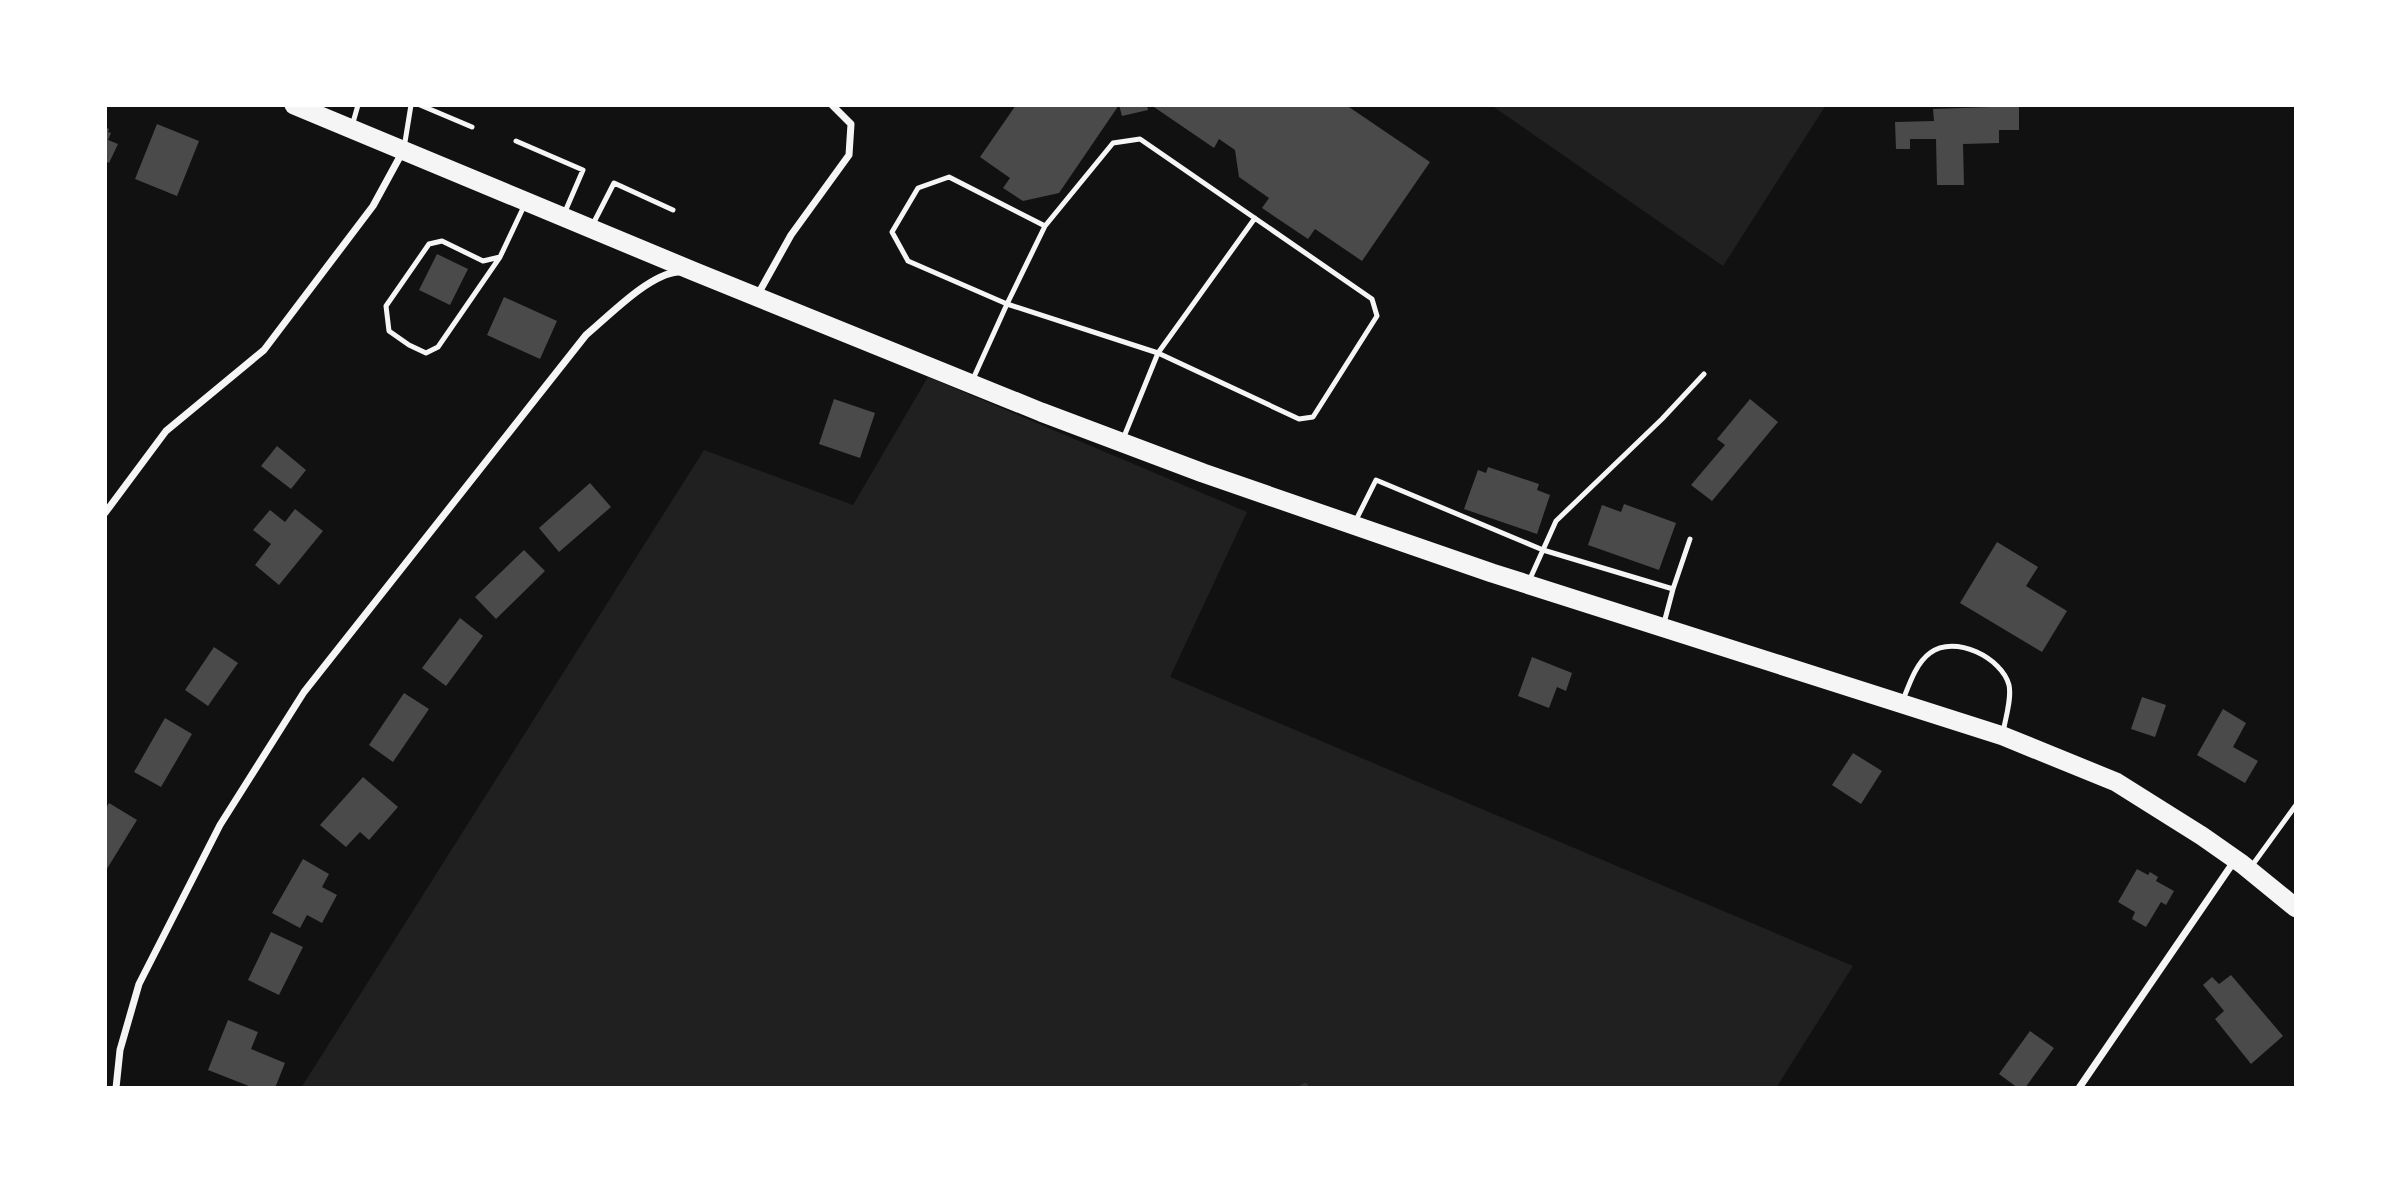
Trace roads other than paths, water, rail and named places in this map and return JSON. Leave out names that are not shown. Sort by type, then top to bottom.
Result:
[{"type":"highway","points":[[293,105],[757,297],[1203,473],[1528,584],[2003,736],[2116,782],[2202,836],[2296,908]]},
{"type":"street","points":[[757,297],[791,236],[849,155],[851,124],[832,105]]},
{"type":"street","points":[[105,513],[166,431],[264,350],[373,206],[404,151]]},
{"type":"street","points":[[116,1088],[120,1050],[139,984],[220,825],[304,692],[586,335],[641,289],[668,273],[693,271]]},
{"type":"street","points":[[2079,1088],[2242,865]]},
{"type":"lane","points":[[351,129],[358,105]]},
{"type":"lane","points":[[404,151],[411,105]]},
{"type":"lane","points":[[420,105],[472,127]]},
{"type":"lane","points":[[971,383],[1007,304],[1045,226],[1113,143],[1140,139],[1372,299],[1377,316],[1314,417],[1299,419],[1158,353],[1007,304],[908,261],[892,232],[919,188],[949,177],[1045,226]]},
{"type":"lane","points":[[516,141],[583,170],[563,217]]},
{"type":"lane","points":[[591,229],[614,183],[673,210]]},
{"type":"lane","points":[[500,257],[483,261],[442,241],[429,244],[386,306],[389,331],[426,353],[438,347],[500,257],[526,202]]},
{"type":"lane","points":[[1121,442],[1158,353],[1255,218]]},
{"type":"lane","points":[[1528,584],[1556,521],[1662,419],[1704,373]]},
{"type":"lane","points":[[1354,525],[1376,480],[1543,550],[1673,589]]},
{"type":"lane","points":[[1663,628],[1690,539]]},
{"type":"lane","points":[[1901,704],[1915,671],[1930,653],[1945,647],[1961,647],[1994,662],[2005,674],[2010,689],[2003,736]]},
{"type":"lane","points":[[2242,865],[2296,805]]}]
